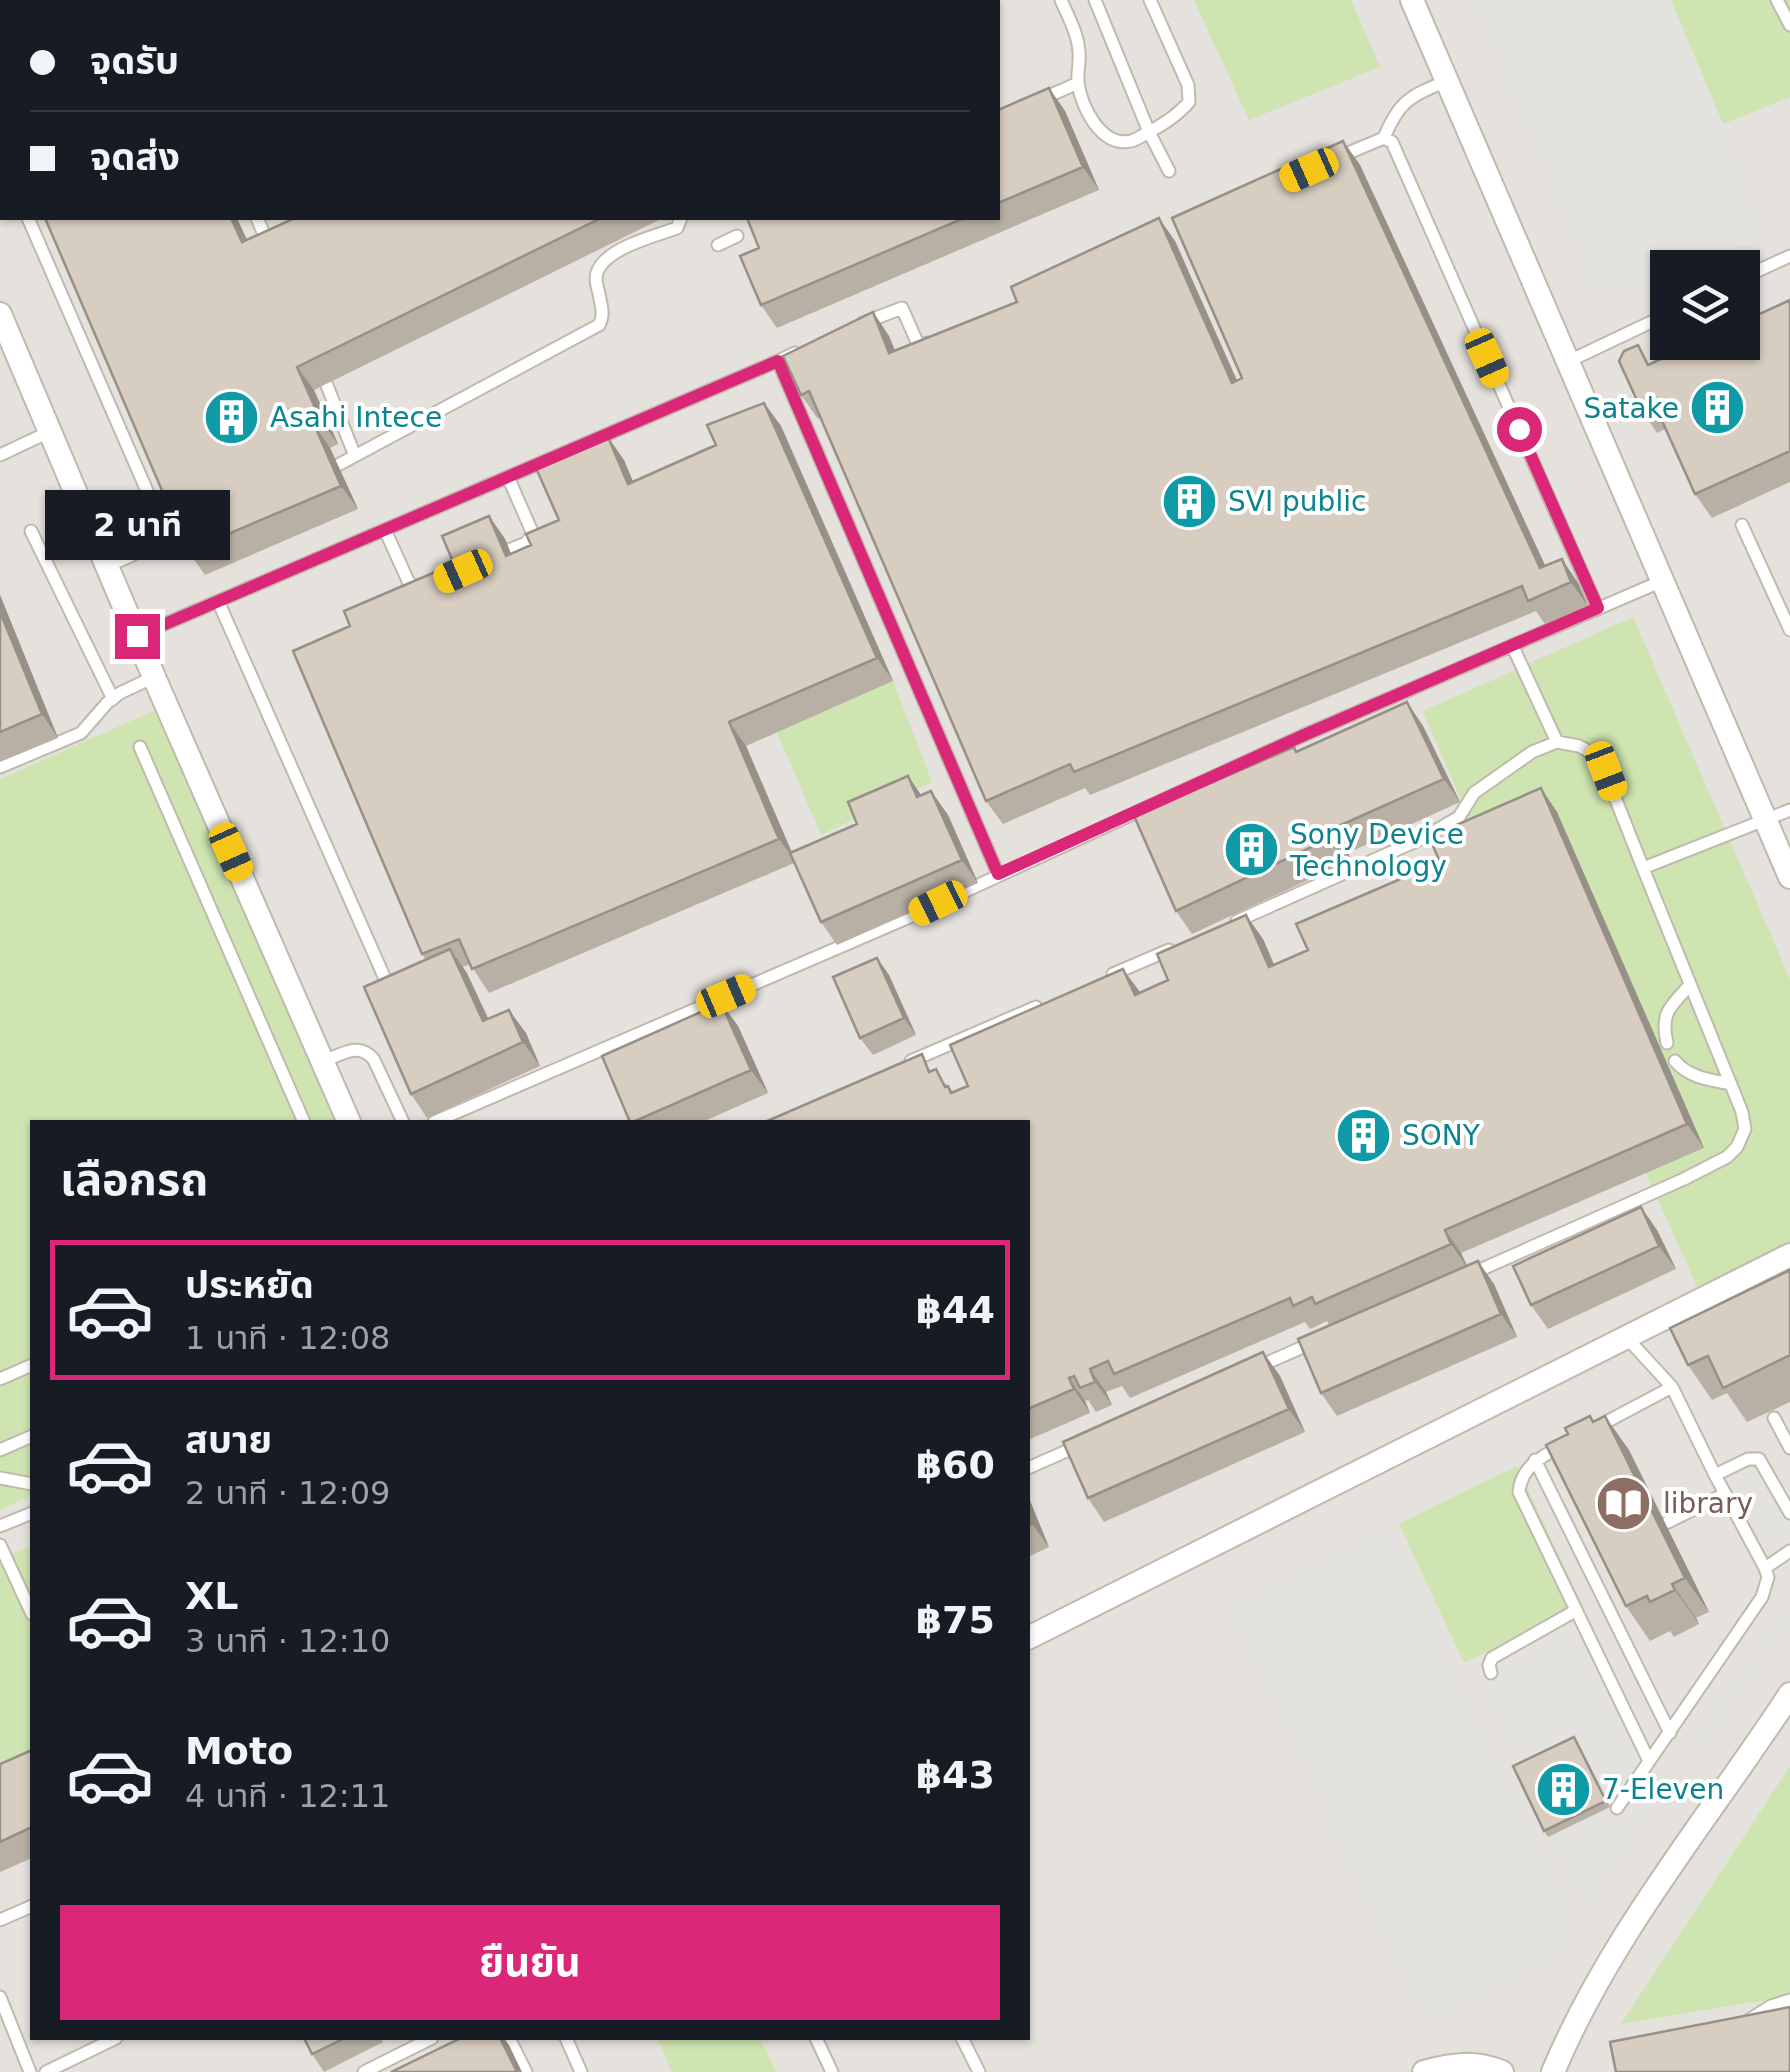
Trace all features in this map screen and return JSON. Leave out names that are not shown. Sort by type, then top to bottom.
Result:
[{"type":"street","points":[[1412,0],[1442,83],[1567,362],[1651,585],[1790,878]]},
{"type":"street","points":[[0,314],[348,1120]]},
{"type":"street","points":[[1030,1637],[1790,1255]]},
{"type":"street","points":[[1553,2072],[1570,2030],[1631,1924],[1790,1694]]},
{"type":"street","points":[[1424,2072],[1469,2063],[1502,2072]]},
{"type":"lane","points":[[1060,0],[1080,54],[1078,83],[1082,101],[1105,135],[1130,142],[1181,111],[1190,92],[1150,0]]},
{"type":"lane","points":[[1095,0],[1168,171]]},
{"type":"lane","points":[[1777,0],[1790,24]]},
{"type":"lane","points":[[1038,101],[1078,83]]},
{"type":"lane","points":[[1321,165],[1384,138],[1394,112],[1407,100],[1442,83]]},
{"type":"lane","points":[[1384,138],[1392,142],[1598,608]]},
{"type":"lane","points":[[29,220],[168,539]]},
{"type":"lane","points":[[258,220],[274,257]]},
{"type":"lane","points":[[338,465],[598,325],[604,314],[596,272],[605,259],[677,228],[680,220]]},
{"type":"lane","points":[[718,244],[737,236]]},
{"type":"lane","points":[[1760,270],[1790,256]]},
{"type":"lane","points":[[846,331],[901,308],[919,344],[942,336]]},
{"type":"lane","points":[[1567,362],[1650,323]]},
{"type":"lane","points":[[137,636],[812,346]]},
{"type":"lane","points":[[778,361],[998,874]]},
{"type":"lane","points":[[326,383],[355,456]]},
{"type":"lane","points":[[0,455],[50,432]]},
{"type":"lane","points":[[508,477],[533,534],[526,543],[509,550]]},
{"type":"lane","points":[[1742,525],[1790,630]]},
{"type":"lane","points":[[385,530],[411,586],[424,588],[437,583]]},
{"type":"lane","points":[[31,531],[113,699]]},
{"type":"lane","points":[[108,566],[186,531]]},
{"type":"lane","points":[[439,1120],[908,918],[1284,744],[1651,585]]},
{"type":"lane","points":[[218,601],[392,996]]},
{"type":"lane","points":[[1512,646],[1557,742]]},
{"type":"lane","points":[[0,768],[82,732],[113,699],[154,677]]},
{"type":"lane","points":[[1218,929],[1423,838],[1459,817],[1474,792],[1532,752],[1557,742],[1579,746],[1599,757],[1742,1112],[1745,1129],[1738,1147],[1727,1157],[1453,1282]]},
{"type":"lane","points":[[140,747],[303,1120]]},
{"type":"lane","points":[[1643,868],[1790,810]]},
{"type":"lane","points":[[1092,983],[1182,944]]},
{"type":"lane","points":[[1666,1043],[1663,1026],[1667,1010],[1690,985]]},
{"type":"lane","points":[[894,1068],[1056,998]]},
{"type":"lane","points":[[322,1062],[355,1049],[368,1052],[402,1120]]},
{"type":"lane","points":[[1675,1061],[1699,1077],[1731,1084]]},
{"type":"lane","points":[[1255,1368],[1327,1337]]},
{"type":"lane","points":[[1618,1808],[1762,1597],[1768,1578],[1672,1387],[1626,1338]]},
{"type":"lane","points":[[0,1379],[30,1366]]},
{"type":"lane","points":[[1586,1432],[1672,1387]]},
{"type":"lane","points":[[1774,1418],[1790,1448]]},
{"type":"lane","points":[[0,1450],[30,1437]]},
{"type":"lane","points":[[1030,1467],[1094,1439]]},
{"type":"lane","points":[[1570,1442],[1535,1460],[1520,1480],[1519,1492],[1649,1761]]},
{"type":"lane","points":[[1715,1475],[1760,1458],[1790,1513]]},
{"type":"lane","points":[[1535,1460],[1670,1733]]},
{"type":"lane","points":[[0,1478],[30,1484]]},
{"type":"lane","points":[[1668,1522],[1725,1494]]},
{"type":"lane","points":[[0,1526],[30,1513]]},
{"type":"lane","points":[[0,1545],[30,1610]]},
{"type":"lane","points":[[1765,1568],[1790,1551]]},
{"type":"lane","points":[[1491,1673],[1492,1658],[1575,1611]]},
{"type":"lane","points":[[0,1920],[30,1907]]},
{"type":"lane","points":[[0,1997],[30,2072]]},
{"type":"lane","points":[[1743,2024],[1771,2006],[1790,2000]]},
{"type":"lane","points":[[46,2072],[112,2040]]},
{"type":"lane","points":[[364,2072],[428,2040]]},
{"type":"lane","points":[[511,2040],[526,2072]]},
{"type":"lane","points":[[567,2040],[581,2072]]},
{"type":"lane","points":[[817,2040],[832,2072]]},
{"type":"lane","points":[[963,2040],[980,2072]]},
{"type":"shaded area","points":[[1000,0],[1790,0],[1790,1766],[1622,2023],[1790,1991],[1790,2072],[0,2072],[0,220],[1000,220]]},
{"type":"shaded area","points":[[1484,0],[1670,0],[1770,234],[1733,250],[1650,250],[1650,286],[1616,301],[1592,291],[1471,6]]},
{"type":"shaded area","points":[[1756,1462],[1790,1528],[1790,1539],[1767,1552],[1728,1477]]},
{"type":"shaded area","points":[[1390,1526],[1581,1926],[1561,1962],[1424,2027],[1224,1606]]},
{"type":"shaded area","points":[[1787,1597],[1790,1625],[1695,1765],[1680,1755]]},
{"type":"shaded area","points":[[1590,1619],[1670,1789],[1585,1914],[1472,1676]]},
{"type":"green space","points":[[1194,0],[1351,0],[1380,67],[1249,120]]},
{"type":"green space","points":[[1671,0],[1790,0],[1790,97],[1723,124]]},
{"type":"green space","points":[[1633,617],[1790,979],[1790,1248],[1699,1291],[1646,1173],[1703,1147],[1558,813],[1480,845],[1423,711]]},
{"type":"green space","points":[[893,681],[932,782],[821,835],[777,732]]},
{"type":"green space","points":[[158,709],[337,1120],[30,1120],[30,1496],[0,1510],[0,779]]},
{"type":"green space","points":[[1517,1466],[1583,1606],[1464,1663],[1399,1524]]},
{"type":"green space","points":[[30,1546],[30,1778],[0,1791],[0,1560]]},
{"type":"green space","points":[[1790,1766],[1790,1996],[1621,2024]]},
{"type":"green space","points":[[658,2040],[761,2040],[776,2072],[672,2072]]},
{"type":"building","points":[[1049,88],[1083,167],[1000,202],[1000,109]]},
{"type":"building","name":"SVI public","points":[[1343,141],[1540,568],[1562,559],[1571,582],[1528,601],[1522,586],[1074,772],[1070,764],[986,801],[809,391],[801,395],[783,356],[873,312],[889,353],[1017,302],[1011,287],[1159,218],[1232,383],[1242,378],[1172,218]]},
{"type":"building","name":"Asahi Intece","points":[[46,220],[232,220],[242,242],[291,220],[597,220],[297,367],[321,421],[314,424],[341,486],[188,551]]},
{"type":"building","points":[[748,220],[959,220],[761,305],[740,256],[759,248]]},
{"type":"building","name":"Satake","points":[[1790,300],[1790,451],[1695,494],[1654,403],[1641,409],[1619,361],[1624,351],[1638,345],[1648,365],[1659,360],[1760,360],[1760,314]]},
{"type":"building","points":[[764,403],[877,658],[729,722],[779,839],[472,969],[459,939],[422,954],[293,651],[350,626],[344,611],[454,564],[442,536],[489,516],[506,556],[531,545],[526,534],[559,520],[536,468],[608,437],[628,484],[716,445],[707,425]]},
{"type":"building","points":[[0,612],[42,714],[0,732]]},
{"type":"building","points":[[1407,702],[1444,779],[1332,829],[1335,836],[1176,911],[1134,816],[1294,747],[1296,752]]},
{"type":"building","points":[[908,776],[917,797],[931,791],[962,860],[821,922],[790,853],[857,824],[848,802]]},
{"type":"building","name":"SONY","points":[[1541,788],[1687,1124],[1445,1230],[1451,1244],[1315,1304],[1312,1297],[1293,1306],[1290,1298],[1114,1374],[1108,1361],[1090,1369],[1095,1382],[1080,1388],[1074,1376],[1069,1378],[1074,1389],[1030,1408],[1030,1120],[770,1120],[922,1054],[929,1072],[936,1069],[951,1093],[968,1086],[950,1045],[1123,969],[1135,995],[1168,980],[1157,954],[1246,915],[1269,967],[1308,950],[1296,924],[1440,862],[1429,837]]},
{"type":"building","points":[[450,949],[483,1021],[509,1010],[523,1042],[411,1094],[364,987]]},
{"type":"building","points":[[877,958],[904,1018],[860,1038],[833,977]]},
{"type":"building","points":[[721,1003],[751,1070],[638,1120],[629,1120],[602,1056]]},
{"type":"building","points":[[1641,1207],[1659,1246],[1531,1305],[1513,1266]]},
{"type":"building","points":[[1478,1261],[1501,1314],[1321,1393],[1298,1339]]},
{"type":"building","points":[[1790,1270],[1790,1355],[1723,1388],[1708,1356],[1688,1365],[1670,1328]]},
{"type":"building","points":[[1263,1352],[1289,1409],[1088,1498],[1063,1442]]},
{"type":"building","points":[[1590,1416],[1593,1422],[1605,1416],[1685,1578],[1672,1584],[1675,1590],[1650,1602],[1647,1596],[1626,1606],[1546,1445],[1568,1434],[1565,1428]]},
{"type":"building","name":"7-Eleven","points":[[1574,1737],[1606,1801],[1544,1831],[1513,1766]]},
{"type":"building","points":[[30,1751],[30,1828],[0,1842],[0,1764]]},
{"type":"building","points":[[1790,2007],[1790,2072],[1616,2072],[1610,2042]]},
{"type":"building","points":[[305,2040],[341,2040],[312,2054]]},
{"type":"building","points":[[457,2040],[501,2040],[517,2072],[391,2072]]},
{"type":"place","name":"Satake","points":[[1718,408]]},
{"type":"place","name":"Asahi Intece","points":[[231,417]]},
{"type":"place","name":"SVI public","points":[[1189,501]]},
{"type":"place","name":"Sony Device Technology","points":[[1251,850]]},
{"type":"place","name":"SONY","points":[[1363,1135]]},
{"type":"place","name":"library","points":[[1624,1503]]},
{"type":"place","name":"7-Eleven","points":[[1563,1789]]},
{"type":"route","points":[[137,636],[778,361],[998,874],[1598,608],[1519,429]]}]
